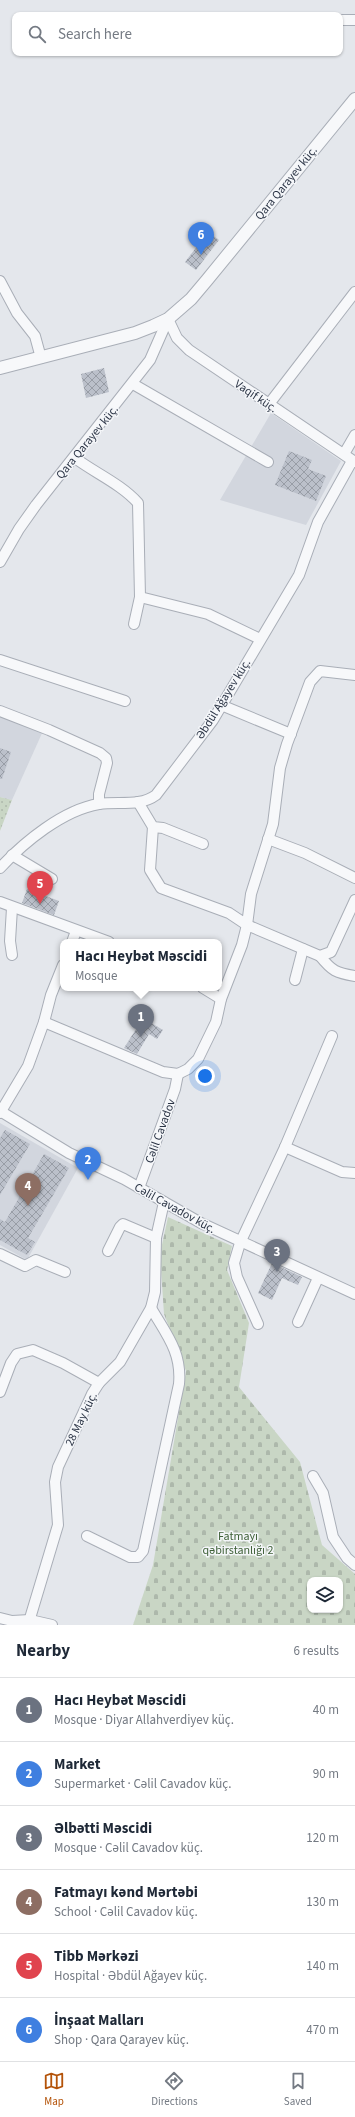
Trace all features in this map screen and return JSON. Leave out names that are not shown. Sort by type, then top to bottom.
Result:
[{"type":"street","points":[[343,20],[355,20]]},
{"type":"street","name":"Qara Qarayev küç.","points":[[0,368],[135,333],[168,319],[190,299],[207,280],[355,99]]},
{"type":"street","points":[[0,281],[17,313],[35,336],[41,358]]},
{"type":"street","points":[[269,404],[355,292]]},
{"type":"street","name":"Qara Qarayev küç.","points":[[0,562],[19,529],[133,384],[150,360],[168,319]]},
{"type":"street","name":"Vaqif küç.","points":[[168,319],[177,338],[189,350],[354,461]]},
{"type":"street","points":[[133,384],[268,462]]},
{"type":"street","points":[[344,454],[355,435]]},
{"type":"street","points":[[75,458],[92,471],[111,482],[138,503],[140,597],[134,624]]},
{"type":"street","name":"Əbdül Ağayev küç.","points":[[0,868],[12,855],[65,816],[99,804],[138,802],[149,800],[156,795],[213,720],[299,575],[318,522],[354,461]]},
{"type":"street","points":[[140,597],[208,614],[260,639]]},
{"type":"street","points":[[0,660],[125,701]]},
{"type":"street","points":[[44,1022],[141,1065],[163,1072],[178,1074],[188,1069],[198,1059],[212,1032],[221,999],[242,945],[247,925],[251,894],[273,824],[280,768],[290,734],[310,682],[320,671],[355,675]]},
{"type":"street","points":[[221,705],[290,734]]},
{"type":"street","points":[[0,711],[49,730],[100,753],[106,758],[107,763],[99,794],[99,804]]},
{"type":"street","points":[[138,802],[153,827],[149,859],[150,870],[161,888],[229,913],[247,925],[320,956],[329,968],[338,973],[355,976]]},
{"type":"street","points":[[153,827],[163,828],[203,844]]},
{"type":"street","points":[[268,839],[305,853],[355,878]]},
{"type":"street","points":[[12,855],[52,879]]},
{"type":"street","points":[[320,956],[331,952],[355,900]]},
{"type":"street","points":[[0,902],[12,908],[100,939]]},
{"type":"street","points":[[12,908],[10,941],[12,955]]},
{"type":"street","points":[[73,939],[76,931]]},
{"type":"street","points":[[295,980],[303,949]]},
{"type":"street","points":[[0,1112],[28,1066],[44,1022],[51,995],[60,972]]},
{"type":"street","points":[[208,991],[221,999]]},
{"type":"street","points":[[258,1324],[236,1277],[234,1263],[240,1243],[284,1147],[332,1036]]},
{"type":"street","name":"Cəlil Cavadov","points":[[139,1188],[175,1089],[178,1074]]},
{"type":"street","name":"Cəlil Cavadov küç.","points":[[0,1112],[62,1149],[139,1188],[240,1243],[355,1294]]},
{"type":"street","points":[[284,1147],[342,1172],[355,1173]]},
{"type":"street","name":"28 May küç.","points":[[29,1622],[58,1525],[55,1482],[58,1467],[92,1394],[99,1384],[120,1362],[151,1308],[154,1292],[156,1238],[164,1202]]},
{"type":"street","points":[[108,1251],[123,1224],[156,1238]]},
{"type":"street","points":[[0,1254],[25,1266],[36,1260],[65,1272]]},
{"type":"street","points":[[298,1322],[318,1278]]},
{"type":"street","points":[[87,1536],[130,1557],[138,1557],[143,1551],[179,1384],[180,1368],[173,1344],[151,1308]]},
{"type":"street","points":[[0,1392],[11,1363],[17,1354],[33,1350],[63,1363],[99,1384]]},
{"type":"street","points":[[313,1476],[324,1493],[333,1537],[347,1558],[355,1565]]},
{"type":"street","points":[[0,1618],[12,1621],[52,1625]]},
{"type":"shaded area","points":[[271,413],[341,461],[306,525],[220,500]]},
{"type":"shaded area","points":[[0,716],[43,731],[12,800],[0,797]]},
{"type":"shaded area","points":[[0,1123],[78,1168],[27,1260],[0,1245]]},
{"type":"green space","points":[[0,797],[12,800],[0,831]]},
{"type":"green space","name":"Fatmayı qəbirstanlığı 2","points":[[168,1217],[232,1246],[227,1270],[249,1323],[239,1387],[300,1462],[322,1545],[355,1574],[355,1625],[133,1625],[153,1565],[186,1371],[164,1314],[160,1254]]},
{"type":"building","points":[[208,232],[219,240],[196,270],[185,262]]},
{"type":"building","points":[[104,368],[109,392],[86,398],[81,374]]},
{"type":"building","points":[[289,451],[312,460],[308,469],[326,476],[316,501],[275,485]]},
{"type":"building","points":[[0,748],[11,752],[2,779],[0,779]]},
{"type":"building","points":[[27,889],[59,901],[54,915],[22,903]]},
{"type":"building","points":[[143,1018],[163,1030],[157,1039],[149,1034],[137,1054],[124,1048]]},
{"type":"building","points":[[5,1130],[30,1144],[0,1195],[0,1138]]},
{"type":"building","points":[[44,1154],[69,1168],[28,1238],[35,1242],[27,1255],[0,1240],[0,1219],[5,1222]]},
{"type":"building","points":[[272,1263],[302,1277],[298,1285],[282,1278],[272,1300],[258,1293]]},
{"type":"place","name":"İnşaat Malları","points":[[201,255]]},
{"type":"place","name":"Tibb Mərkəzi","points":[[40,904]]},
{"type":"place","name":"Hacı Heybət Məscidi","points":[[141,1037]]},
{"type":"place","name":"Market","points":[[88,1180]]},
{"type":"place","name":"Fatmayı kənd Mərtəbi","points":[[28,1206]]},
{"type":"place","name":"Əlbətti Məscidi","points":[[277,1272]]}]
